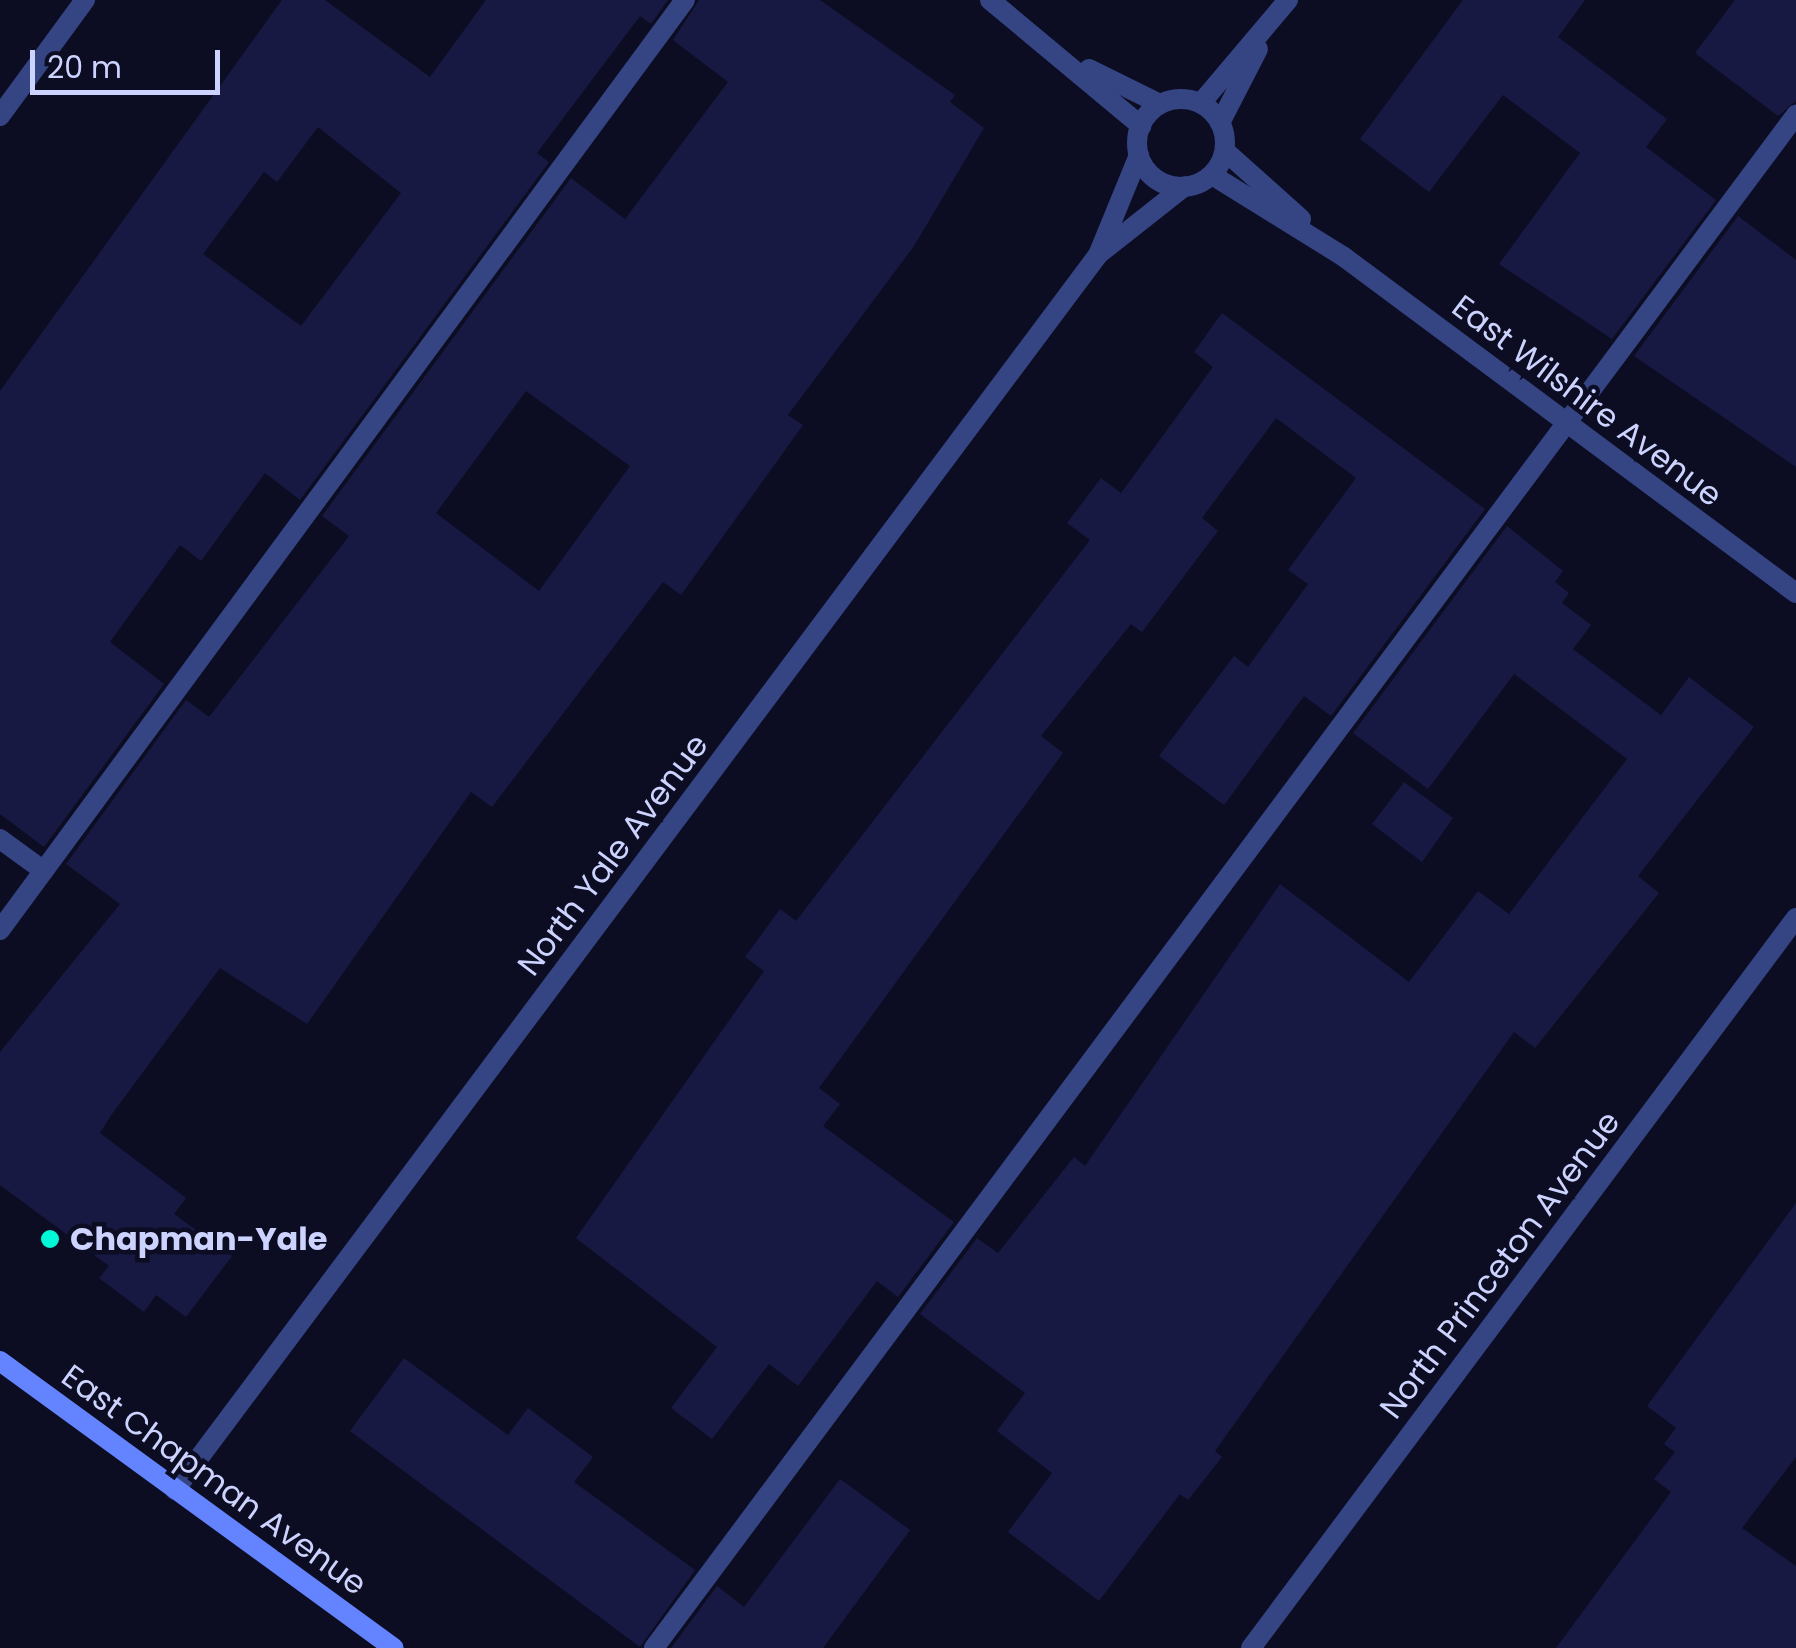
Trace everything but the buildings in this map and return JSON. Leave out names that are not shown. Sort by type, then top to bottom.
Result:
[{"type":"main road","name":"East Chapman Avenue","points":[[0,1361],[394,1648]]},
{"type":"street","points":[[0,116],[86,0]]},
{"type":"street","points":[[0,930],[685,0]]},
{"type":"street","points":[[990,0],[1069,60],[1141,126]]},
{"type":"street","points":[[1201,103],[1282,8]]},
{"type":"street","points":[[1220,123],[1282,8]]},
{"type":"street","points":[[1069,60],[1160,104],[1201,103],[1220,123],[1225,150],[1212,175],[1185,186],[1156,179],[1139,155],[1141,126],[1160,104]]},
{"type":"street","points":[[654,1648],[1796,115]]},
{"type":"street","name":"East Wilshire Avenue","points":[[1225,150],[1344,257]]},
{"type":"street","name":"North Yale Avenue","points":[[175,1490],[1098,255],[1139,155]]},
{"type":"street","name":"East Wilshire Avenue","points":[[1212,175],[1344,257],[1796,593]]},
{"type":"street","name":"North Yale Avenue","points":[[1098,255],[1185,186]]},
{"type":"street","points":[[0,839],[44,871]]},
{"type":"street","name":"North Princeton Avenue","points":[[1251,1648],[1796,918]]},
{"type":"place","name":"Chapman-Yale","points":[[50,1239]]}]
